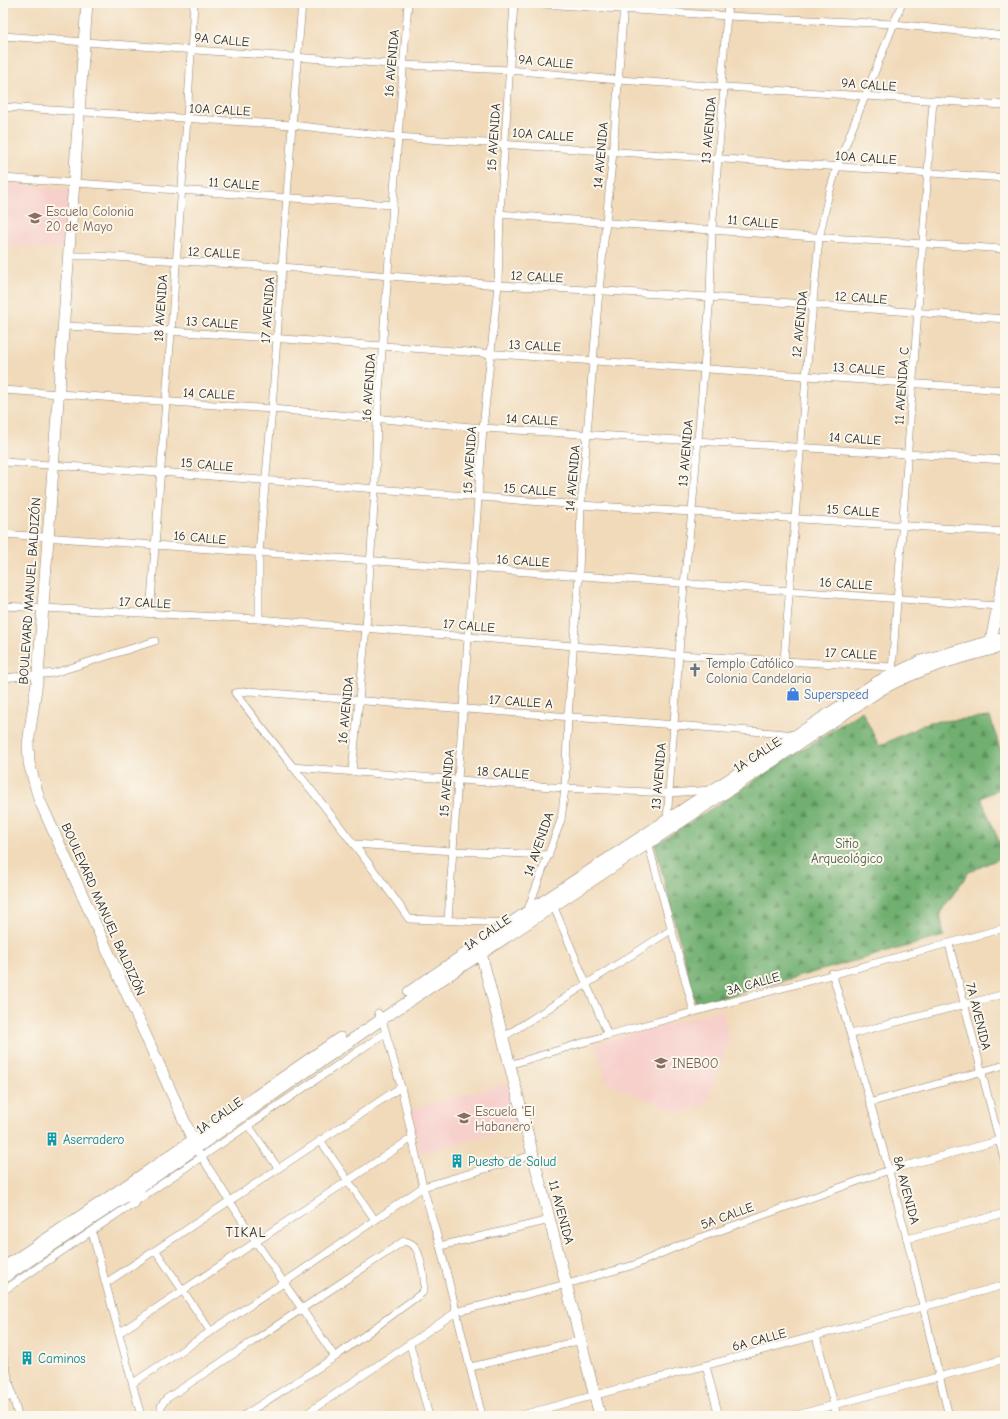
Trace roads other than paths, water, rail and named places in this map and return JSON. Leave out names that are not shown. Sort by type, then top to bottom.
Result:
[{"type":"main road","name":"BOULEVARD MANUEL BALDIZÓN","points":[[87,3],[38,675],[28,744],[29,763],[39,799],[197,1148]]},
{"type":"main road","points":[[992,645],[1005,569]]},
{"type":"main road","name":"1A CALLE","points":[[3,1278],[36,1251],[153,1173],[197,1148],[380,1016],[516,926],[553,905],[648,843],[800,738],[879,686],[992,645],[1005,638]]},
{"type":"main road","name":"1A CALLE","points":[[879,686],[892,671],[942,653],[992,645],[1005,646]]},
{"type":"main road","name":"1A CALLE","points":[[516,926],[527,912],[714,790],[800,738]]},
{"type":"main road","name":"11 AVENIDA","points":[[479,950],[582,1340],[600,1416]]},
{"type":"main road","name":"1A CALLE","points":[[3,1268],[36,1251],[140,1187],[153,1173]]},
{"type":"main road","points":[[133,1204],[140,1187]]},
{"type":"street","name":"18 AVENIDA","points":[[150,614],[175,262],[182,191],[194,3]]},
{"type":"street","name":"17 AVENIDA","points":[[259,619],[259,554],[272,409],[302,3]]},
{"type":"street","name":"16 AVENIDA","points":[[352,772],[366,628],[375,490],[377,419],[408,3]]},
{"type":"street","name":"15 AVENIDA","points":[[448,920],[483,428],[498,286],[500,214],[514,3]]},
{"type":"street","points":[[528,3],[624,6],[728,16],[894,24],[1005,36]]},
{"type":"street","name":"13 AVENIDA","points":[[667,821],[684,584],[692,511],[710,297],[712,230],[728,3]]},
{"type":"street","name":"12 AVENIDA","points":[[784,661],[800,447],[819,239],[828,198],[837,168],[864,95],[902,3]]},
{"type":"street","name":"14 AVENIDA","points":[[527,912],[561,820],[565,788],[568,716],[575,647],[581,505],[599,291],[607,223],[624,6]]},
{"type":"street","name":"9A CALLE","points":[[3,36],[298,58],[509,70],[618,80],[1005,105]]},
{"type":"street","name":"11 AVENIDA C","points":[[892,671],[933,100]]},
{"type":"street","points":[[3,107],[79,113]]},
{"type":"street","name":"10A CALLE","points":[[79,113],[292,125],[397,137],[718,159],[801,163],[837,168],[1005,178]]},
{"type":"street","points":[[3,178],[74,183]]},
{"type":"street","name":"11 CALLE","points":[[74,183],[287,199],[393,205]]},
{"type":"street","name":"11 CALLE","points":[[500,214],[819,239],[1005,249]]},
{"type":"street","name":"12 CALLE","points":[[68,256],[97,256],[175,262],[282,267],[498,286],[710,297],[813,306],[1005,319]]},
{"type":"street","name":"13 CALLE","points":[[64,326],[170,331],[490,355],[1005,390]]},
{"type":"street","points":[[3,390],[58,394]]},
{"type":"street","name":"14 CALLE","points":[[58,394],[165,403],[272,409],[483,428],[1005,460]]},
{"type":"street","points":[[3,462],[54,466]]},
{"type":"street","name":"15 CALLE","points":[[54,466],[160,472],[479,498],[1005,532]]},
{"type":"street","points":[[3,534],[47,537]]},
{"type":"street","name":"16 CALLE","points":[[47,537],[259,554],[579,575],[684,584],[998,606]]},
{"type":"street","points":[[3,606],[43,608]]},
{"type":"street","name":"17 CALLE","points":[[43,608],[259,619],[468,636],[575,647],[784,661],[892,671]]},
{"type":"street","points":[[3,678],[54,673],[155,641]]},
{"type":"street","name":"17 CALLE A","points":[[292,767],[235,693],[250,691],[358,701],[674,724],[800,738]]},
{"type":"street","points":[[292,767],[355,844],[409,919],[448,920],[516,926]]},
{"type":"street","name":"18 CALLE","points":[[292,767],[565,788],[669,793],[714,790]]},
{"type":"street","points":[[648,843],[694,1012]]},
{"type":"street","points":[[355,844],[452,851],[549,855]]},
{"type":"street","points":[[553,905],[608,1034]]},
{"type":"street","name":"3A CALLE","points":[[509,1065],[608,1034],[1005,928]]},
{"type":"street","points":[[502,1038],[671,930]]},
{"type":"street","name":"7A AVENIDA","points":[[949,944],[980,1071],[1002,1140],[1005,1163]]},
{"type":"street","name":"8A AVENIDA","points":[[832,973],[872,1102],[924,1308],[938,1376],[949,1416]]},
{"type":"street","points":[[851,1034],[964,1006],[1005,994]]},
{"type":"street","points":[[380,1016],[400,1087],[482,1416]]},
{"type":"street","name":"1A CALLE","points":[[3,1291],[133,1204],[197,1148],[248,1125],[385,1033]]},
{"type":"street","points":[[872,1102],[1005,1065]]},
{"type":"street","points":[[106,1283],[230,1202],[278,1168],[400,1087]]},
{"type":"street","points":[[248,1125],[278,1168]]},
{"type":"street","points":[[119,1333],[412,1138]]},
{"type":"street","points":[[320,1140],[375,1220]]},
{"type":"street","name":"5A CALLE","points":[[456,1312],[634,1265],[688,1242],[889,1170],[1002,1140]]},
{"type":"street","points":[[197,1148],[256,1242],[285,1282],[334,1357]]},
{"type":"street","points":[[133,1383],[211,1332],[424,1187],[533,1156]]},
{"type":"street","points":[[907,1239],[1005,1213]]},
{"type":"street","points":[[440,1246],[550,1220]]},
{"type":"street","points":[[92,1232],[141,1416]]},
{"type":"street","points":[[161,1416],[160,1406],[166,1400],[302,1308],[404,1241],[409,1242],[415,1247],[426,1282],[425,1289],[334,1357],[243,1416]]},
{"type":"street","points":[[156,1251],[211,1332]]},
{"type":"street","name":"6A CALLE","points":[[518,1416],[595,1394],[706,1366],[1005,1285]]},
{"type":"street","points":[[303,1416],[456,1312]]},
{"type":"street","points":[[816,1336],[837,1416]]},
{"type":"street","points":[[471,1367],[582,1340]]},
{"type":"street","points":[[410,1344],[429,1416]]},
{"type":"street","points":[[3,1357],[18,1416]]},
{"type":"street","points":[[793,1416],[1005,1359]]},
{"type":"street","points":[[706,1366],[718,1416]]},
{"type":"street","points":[[3,1399],[13,1396]]},
{"type":"place","name":"Escuela Colonia 20 de Mayo","points":[[35,218]]},
{"type":"place","name":"Templo Católico Colonia Candelaria","points":[[695,670]]},
{"type":"place","name":"Superspeed","points":[[793,694]]},
{"type":"place","name":"INEBOO","points":[[661,1063]]},
{"type":"place","name":"Escuela 'El Habanero'","points":[[464,1118]]},
{"type":"place","name":"Aserradero","points":[[52,1139]]},
{"type":"place","name":"Puesto de Salud","points":[[457,1161]]},
{"type":"place","name":"Caminos","points":[[27,1358]]},
{"type":"district","name":"TIKAL","points":[[246,1232]]},
{"type":"park label","name":"Sitio Arqueológico","points":[[847,850]]}]
